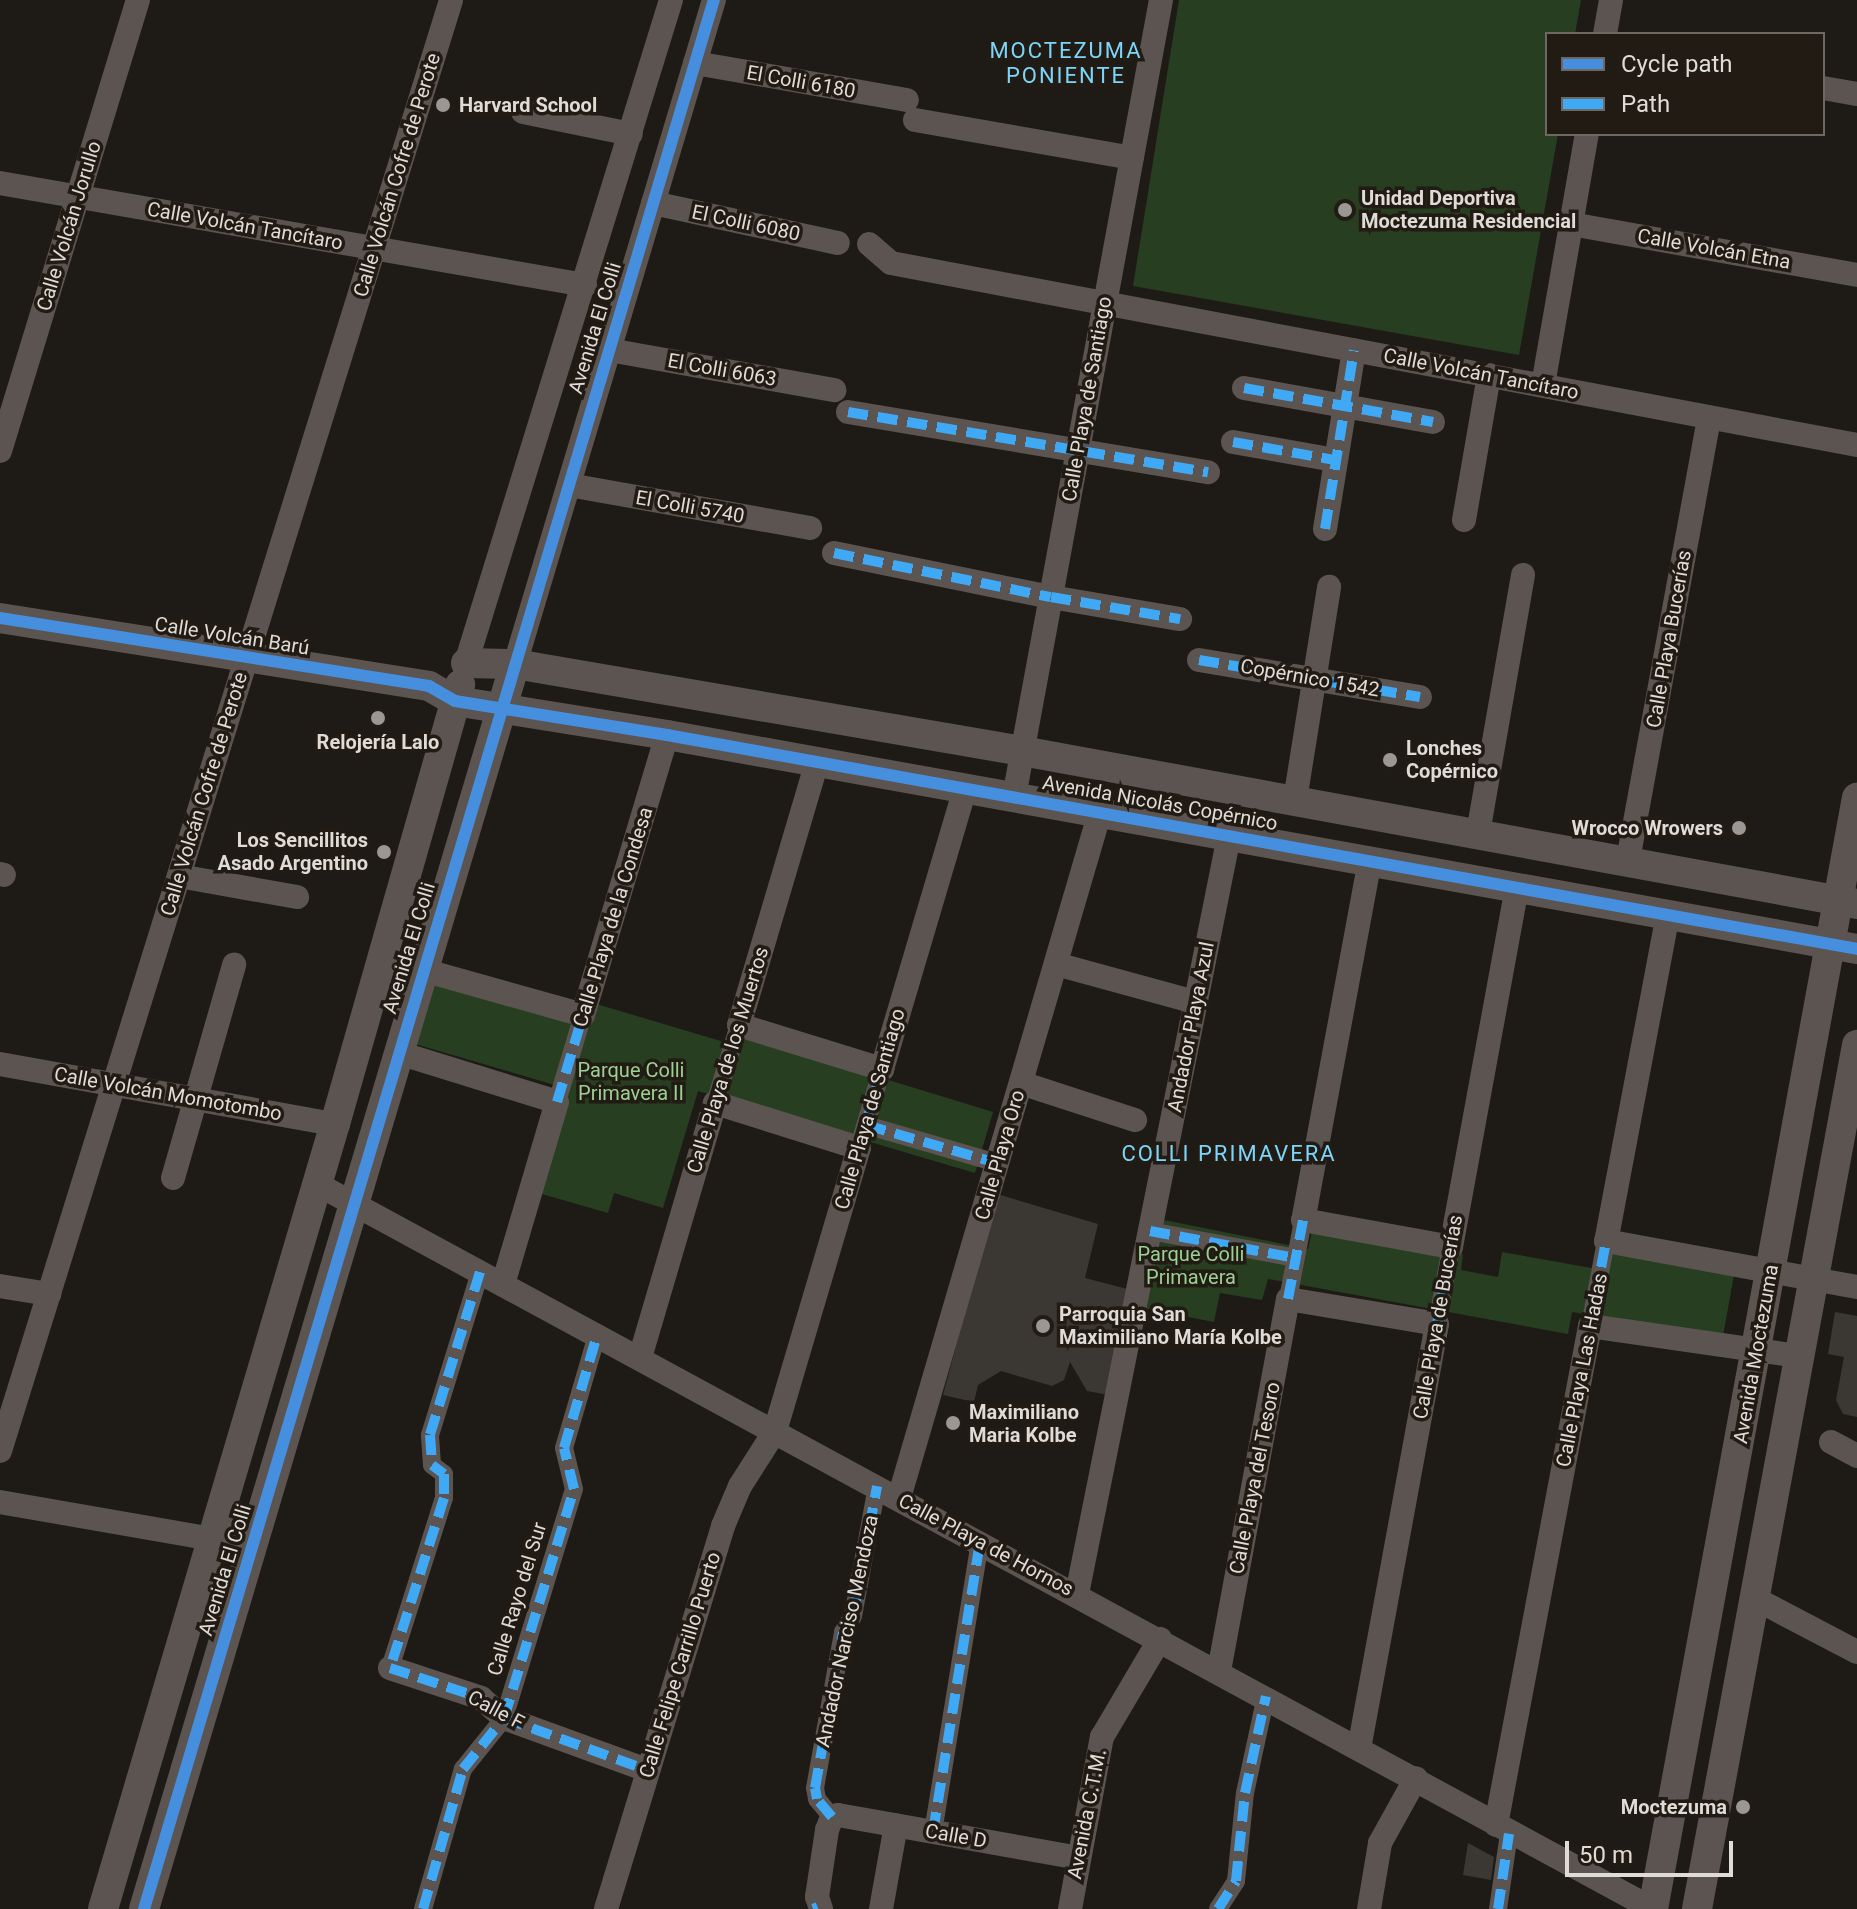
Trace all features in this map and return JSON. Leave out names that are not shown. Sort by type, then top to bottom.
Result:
[{"type":"street","name":"Calle Volcán Jorullo","points":[[0,451],[138,0]]},
{"type":"street","name":"Calle Volcán Cofre de Perote","points":[[0,1451],[11,1377],[49,1294],[451,0]]},
{"type":"street","name":"Avenida El Colli","points":[[103,1909],[335,1124],[466,663],[671,0]]},
{"type":"street","name":"Avenida El Colli","points":[[144,1909],[714,0]]},
{"type":"street","name":"Calle Playa de Santiago","points":[[1014,797],[1159,0]]},
{"type":"street","points":[[1605,32],[1611,0]]},
{"type":"street","name":"El Colli 6180","points":[[695,63],[1132,158]]},
{"type":"street","points":[[1825,88],[1857,94]]},
{"type":"street","points":[[523,112],[631,134]]},
{"type":"street","points":[[1543,385],[1587,136]]},
{"type":"street","name":"Calle Volcán Tancítaro","points":[[0,183],[585,285]]},
{"type":"street","name":"El Colli 6080","points":[[653,203],[838,243]]},
{"type":"street","name":"Calle Volcán Etna","points":[[1571,224],[1857,275]]},
{"type":"street","name":"Calle Volcán Tancítaro","points":[[869,244],[891,263],[1857,445]]},
{"type":"street","name":"El Colli 6063","points":[[609,350],[834,390]]},
{"type":"street","points":[[1325,529],[1354,350]]},
{"type":"street","points":[[1464,520],[1489,375]]},
{"type":"street","points":[[1244,388],[1433,422]]},
{"type":"street","points":[[848,412],[1208,472]]},
{"type":"street","name":"Calle Playa Bucerías","points":[[1628,860],[1709,417]]},
{"type":"street","points":[[1233,442],[1335,460]]},
{"type":"street","name":"El Colli 5740","points":[[569,485],[810,528]]},
{"type":"street","points":[[834,553],[1051,597],[1180,619]]},
{"type":"street","points":[[1478,833],[1523,575]]},
{"type":"street","points":[[1295,800],[1329,587]]},
{"type":"street","name":"Calle Volcán Barú","points":[[0,618],[429,686],[455,701]]},
{"type":"street","name":"Copérnico 1542","points":[[1199,660],[1420,697]]},
{"type":"street","points":[[429,686],[466,663]]},
{"type":"street","name":"Avenida Nicolás Copérnico","points":[[466,663],[515,664],[1022,751],[1847,902]]},
{"type":"street","name":"Avenida Nicolás Copérnico","points":[[455,701],[667,735],[1370,860],[1843,948]]},
{"type":"street","name":"Calle Playa de la Condesa","points":[[503,1284],[667,735]]},
{"type":"street","name":"Calle Playa de los Muertos","points":[[640,1358],[817,762]]},
{"type":"street","name":"Calle Playa de Santiago","points":[[775,1431],[965,788]]},
{"type":"street","name":"Avenida Moctezuma","points":[[1653,1909],[1771,1272],[1843,948],[1857,798]]},
{"type":"street","name":"Calle Playa Oro","points":[[899,1498],[1100,812]]},
{"type":"street","name":"Andador Playa Azul","points":[[1077,1594],[1229,836]]},
{"type":"street","name":"Calle Playa del Tesoro","points":[[1219,1671],[1370,860]]},
{"type":"street","points":[[179,876],[297,897]]},
{"type":"street","name":"Calle Playa de Bucerías","points":[[1359,1747],[1517,887]]},
{"type":"street","name":"Calle Playa Las Hadas","points":[[1503,1830],[1590,1326],[1668,914]]},
{"type":"street","points":[[1056,964],[1195,1002]]},
{"type":"street","points":[[173,1178],[234,965]]},
{"type":"street","points":[[423,970],[583,1015]]},
{"type":"street","points":[[739,1025],[882,1069]]},
{"type":"street","name":"Avenida Moctezuma","points":[[1697,1909],[1812,1279],[1848,1144],[1857,1045]]},
{"type":"street","points":[[399,1053],[557,1102]]},
{"type":"street","name":"Calle Volcán Momotombo","points":[[0,1064],[335,1124]]},
{"type":"street","points":[[1021,1083],[1135,1120]]},
{"type":"street","points":[[715,1103],[862,1137],[997,1163]]},
{"type":"street","name":"Calle Playa de Hornos","points":[[317,1184],[1266,1696],[1416,1778],[1503,1830],[1653,1909]]},
{"type":"street","points":[[1303,1220],[1451,1247]]},
{"type":"street","points":[[1150,1231],[1296,1258]]},
{"type":"street","points":[[1606,1241],[1857,1287]]},
{"type":"street","points":[[390,1668],[444,1498],[444,1474],[432,1465],[430,1435],[480,1272]]},
{"type":"street","points":[[0,1286],[49,1294]]},
{"type":"street","points":[[1288,1299],[1437,1324]]},
{"type":"street","points":[[1590,1326],[1798,1356]]},
{"type":"street","name":"Calle Rayo del Sur","points":[[423,1909],[463,1769],[504,1718],[574,1489],[564,1448],[597,1335]]},
{"type":"street","name":"Calle Felipe Carrillo Puerto","points":[[606,1909],[723,1526],[740,1486],[775,1431]]},
{"type":"street","points":[[1831,1442],[1857,1456]]},
{"type":"street","name":"Andador Narciso Mendoza","points":[[832,1817],[817,1799],[815,1788],[843,1632],[853,1616],[877,1486]]},
{"type":"street","points":[[0,1502],[212,1539],[251,1550]]},
{"type":"street","points":[[933,1832],[980,1542]]},
{"type":"street","points":[[1754,1598],[1857,1652]]},
{"type":"street","name":"Avenida C.T.M.","points":[[1070,1909],[1102,1737],[1160,1639]]},
{"type":"street","name":"Calle F","points":[[390,1668],[481,1698],[504,1718],[647,1770]]},
{"type":"street","points":[[1218,1909],[1236,1881],[1245,1793],[1266,1696]]},
{"type":"street","points":[[1369,1909],[1380,1843],[1416,1778]]},
{"type":"street","points":[[817,1908],[832,1817]]},
{"type":"street","name":"Calle D","points":[[832,1817],[896,1825],[1079,1858]]},
{"type":"street","points":[[881,1909],[896,1825]]},
{"type":"street","points":[[1498,1909],[1503,1830]]},
{"type":"green space","name":"Unidad Deportiva Moctezuma Residencial","points":[[1179,0],[1581,0],[1575,32],[1545,32],[1545,136],[1558,136],[1519,355],[1133,286]]},
{"type":"green space","name":"Parque Colli Primavera II","points":[[434,982],[593,1003],[741,1047],[745,1036],[993,1112],[975,1173],[698,1091],[663,1208],[614,1193],[608,1213],[535,1192],[565,1088],[415,1044]]},
{"type":"green space","name":"Parque Colli Primavera","points":[[1159,1219],[1308,1249],[1313,1226],[1463,1254],[1461,1270],[1498,1277],[1502,1252],[1608,1271],[1611,1252],[1734,1275],[1723,1336],[1572,1312],[1568,1334],[1268,1279],[1262,1300],[1220,1293],[1214,1322],[1142,1308]]},
{"type":"building","name":"Parroquia San Maximiliano María Kolbe","points":[[997,1194],[1098,1224],[1085,1278],[1131,1290],[1109,1395],[1087,1391],[1070,1362],[1064,1380],[1052,1386],[1001,1371],[978,1385],[974,1402],[943,1395]]},
{"type":"building","points":[[1835,1312],[1857,1316],[1857,1417],[1843,1414],[1836,1400],[1844,1357],[1828,1354]]},
{"type":"building","points":[[1468,1843],[1494,1857],[1491,1880],[1463,1875]]},
{"type":"marked path","points":[[1325,529],[1354,350]]},
{"type":"marked path","points":[[1244,388],[1433,422]]},
{"type":"marked path","points":[[848,412],[1208,472]]},
{"type":"marked path","points":[[1233,442],[1335,460]]},
{"type":"marked path","points":[[834,553],[1051,597],[1180,619]]},
{"type":"marked path","points":[[1199,660],[1420,697]]},
{"type":"marked path","points":[[557,1102],[583,1015]]},
{"type":"marked path","points":[[715,1103],[739,1025]]},
{"type":"marked path","points":[[859,1148],[882,1069]]},
{"type":"marked path","points":[[866,1125],[997,1163]]},
{"type":"marked path","points":[[1288,1299],[1303,1220]]},
{"type":"marked path","points":[[1150,1231],[1296,1258]]},
{"type":"marked path","points":[[1590,1326],[1606,1241]]},
{"type":"marked path","points":[[1437,1324],[1451,1247]]},
{"type":"marked path","points":[[480,1272],[430,1435],[432,1465],[444,1474],[444,1498],[390,1668],[481,1698],[504,1718],[647,1770]]},
{"type":"marked path","points":[[423,1909],[463,1769],[504,1718],[574,1489],[564,1448],[597,1335]]},
{"type":"marked path","points":[[832,1817],[817,1799],[815,1788],[843,1632],[853,1616],[877,1486]]},
{"type":"marked path","points":[[933,1832],[980,1542]]},
{"type":"marked path","points":[[1218,1909],[1236,1881],[1245,1793],[1266,1696]]},
{"type":"marked path","points":[[1498,1909],[1509,1834]]},
{"type":"marked path","points":[[813,1909],[818,1907]]},
{"type":"cycle path","points":[[144,1909],[714,0]]},
{"type":"cycle path","points":[[0,618],[429,686],[455,701],[667,735],[1857,949]]},
{"type":"place","name":"Harvard School","points":[[443,105]]},
{"type":"place","name":"Unidad Deportiva Moctezuma Residencial","points":[[1345,210]]},
{"type":"place","name":"Relojería Lalo","points":[[378,718]]},
{"type":"place","name":"Lonches Copérnico","points":[[1390,760]]},
{"type":"place","name":"Wrocco Wrowers","points":[[1739,828]]},
{"type":"place","name":"Los Sencillitos Asado Argentino","points":[[384,852]]},
{"type":"place","name":"Parroquia San Maximiliano María Kolbe","points":[[1043,1326]]},
{"type":"place","name":"Maximiliano Maria Kolbe","points":[[953,1423]]},
{"type":"place","name":"Moctezuma","points":[[1743,1807]]},
{"type":"district","name":"MOCTEZUMA PONIENTE","points":[[1066,62]]},
{"type":"district","name":"COLLI PRIMAVERA","points":[[1229,1154]]}]
